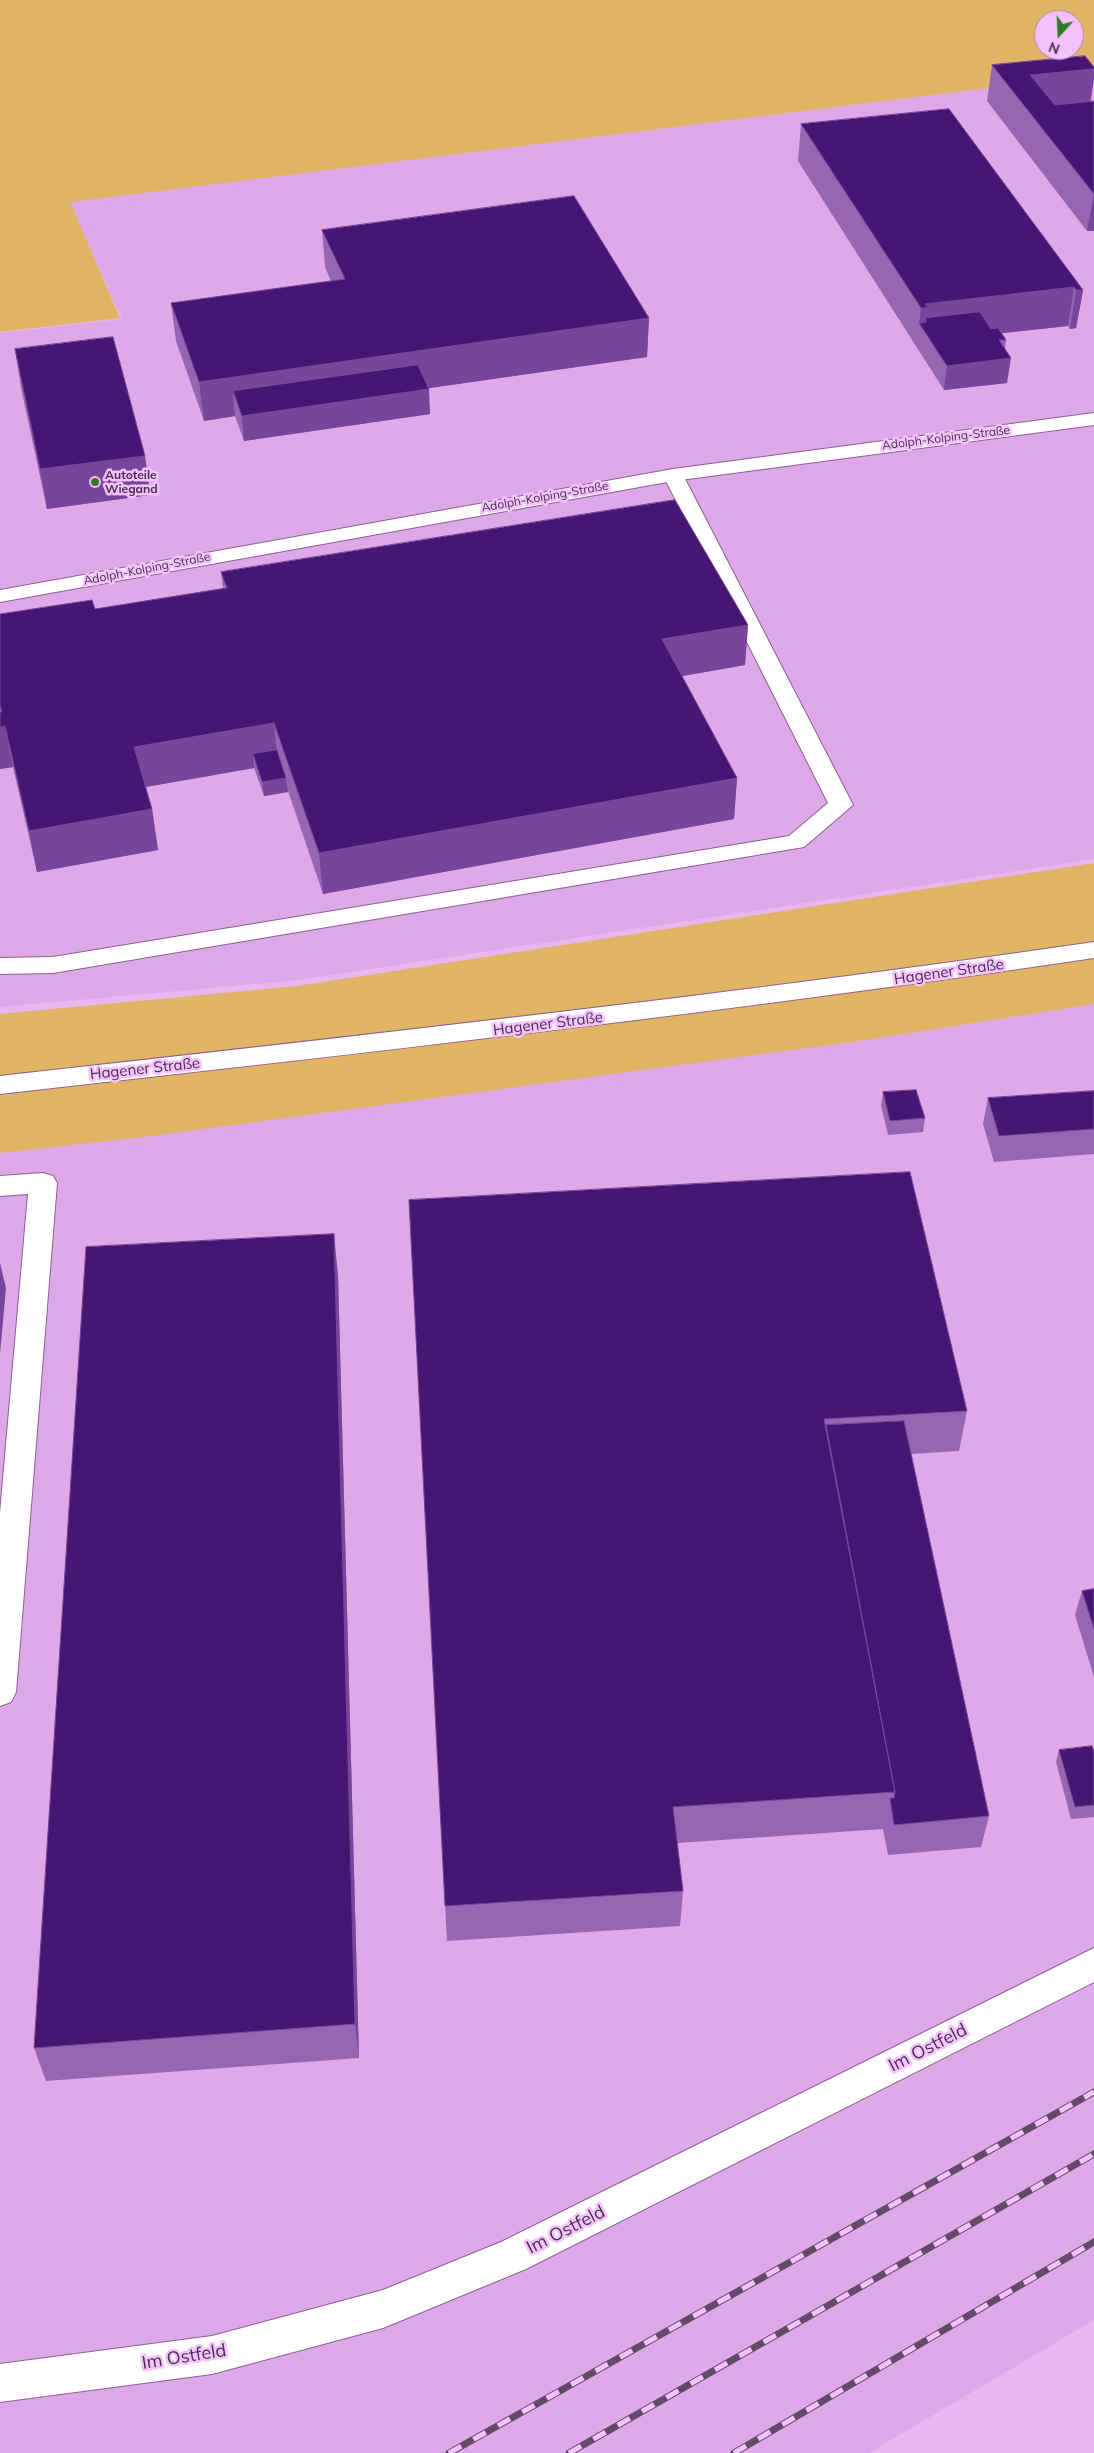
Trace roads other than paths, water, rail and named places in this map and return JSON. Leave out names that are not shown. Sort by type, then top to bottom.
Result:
[{"type":"street","name":"Adolph-Kolping-Straße","points":[[0,596],[514,502],[673,475],[843,450],[1094,419]]},
{"type":"street","points":[[0,966],[53,965],[796,842],[842,805],[673,475]]},
{"type":"street","name":"Hagener Straße","points":[[0,1085],[566,1022],[864,984],[1094,950]]},
{"type":"street","points":[[0,1186],[43,1183],[0,1692]]},
{"type":"street","name":"Im Ostfeld","points":[[0,2382],[212,2355],[383,2309],[421,2295],[513,2256],[1094,1964]]},
{"type":"railway","points":[[449,2453],[1094,2092]]},
{"type":"railway","points":[[569,2453],[1094,2154]]},
{"type":"railway","points":[[734,2453],[1094,2242]]},
{"type":"place","name":"Autoteile Wiegand","points":[[95,482]]}]
